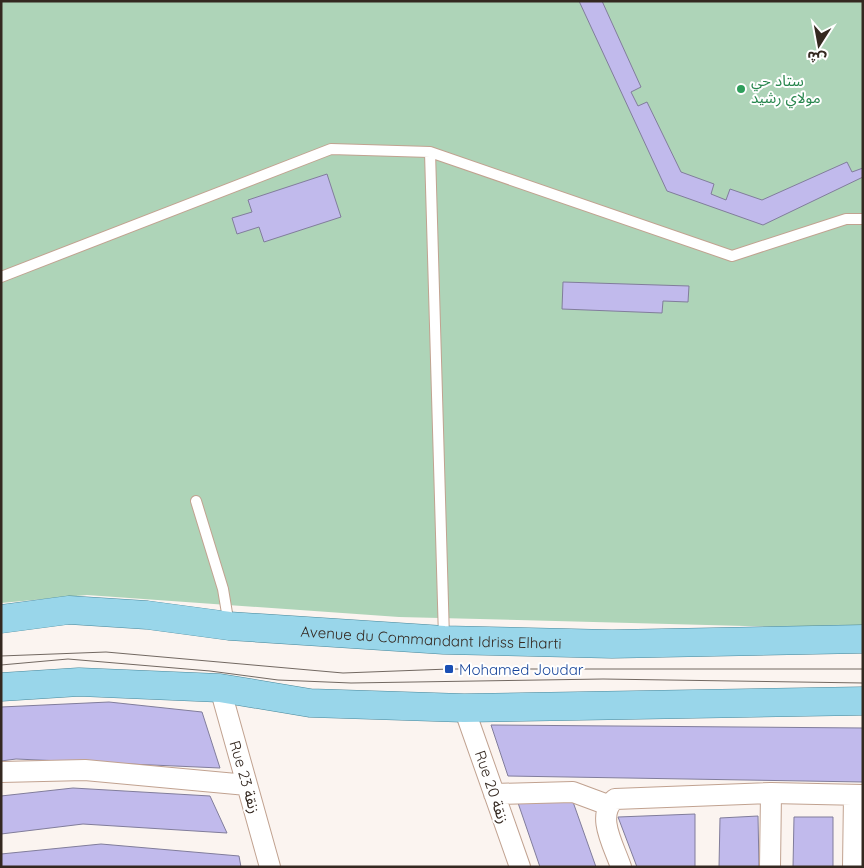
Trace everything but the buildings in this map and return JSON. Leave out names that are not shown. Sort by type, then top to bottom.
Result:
[{"type":"main road","name":"Avenue du Commandant Idriss Elharti","points":[[1,620],[69,610],[147,615],[229,626],[444,640],[612,644],[863,639]]},
{"type":"main road","points":[[1,687],[79,682],[220,688],[310,702],[464,708],[863,701]]},
{"type":"street","name":"Rue 23 زنقة","points":[[220,688],[270,867]]},
{"type":"street","name":"Rue 20 زنقة","points":[[464,708],[520,867]]},
{"type":"street","points":[[1,772],[84,770],[247,785]]},
{"type":"street","points":[[494,794],[573,792],[608,805]]},
{"type":"street","points":[[770,867],[771,793]]},
{"type":"street","points":[[621,867],[604,817],[608,805],[615,799],[771,793],[858,795],[853,867]]},
{"type":"lane","points":[[1,278],[331,149],[430,152],[732,256],[863,212]]},
{"type":"lane","points":[[430,152],[444,640]]},
{"type":"lane","points":[[846,219],[863,219]]},
{"type":"lane","points":[[196,501],[223,589],[229,626]]},
{"type":"green space","points":[[1,1],[863,1],[863,629],[399,617],[87,595],[1,603]]},
{"type":"tram line","points":[[1,656],[106,652],[343,673],[449,669],[863,669]]},
{"type":"tram line","points":[[1,665],[68,659],[210,671],[278,680],[351,683],[603,679],[863,683]]},
{"type":"place","name":"ستاد حي مولاي رشيد","points":[[741,89]]},
{"type":"place","name":"Mohamed Joudar","points":[[449,669]]}]
